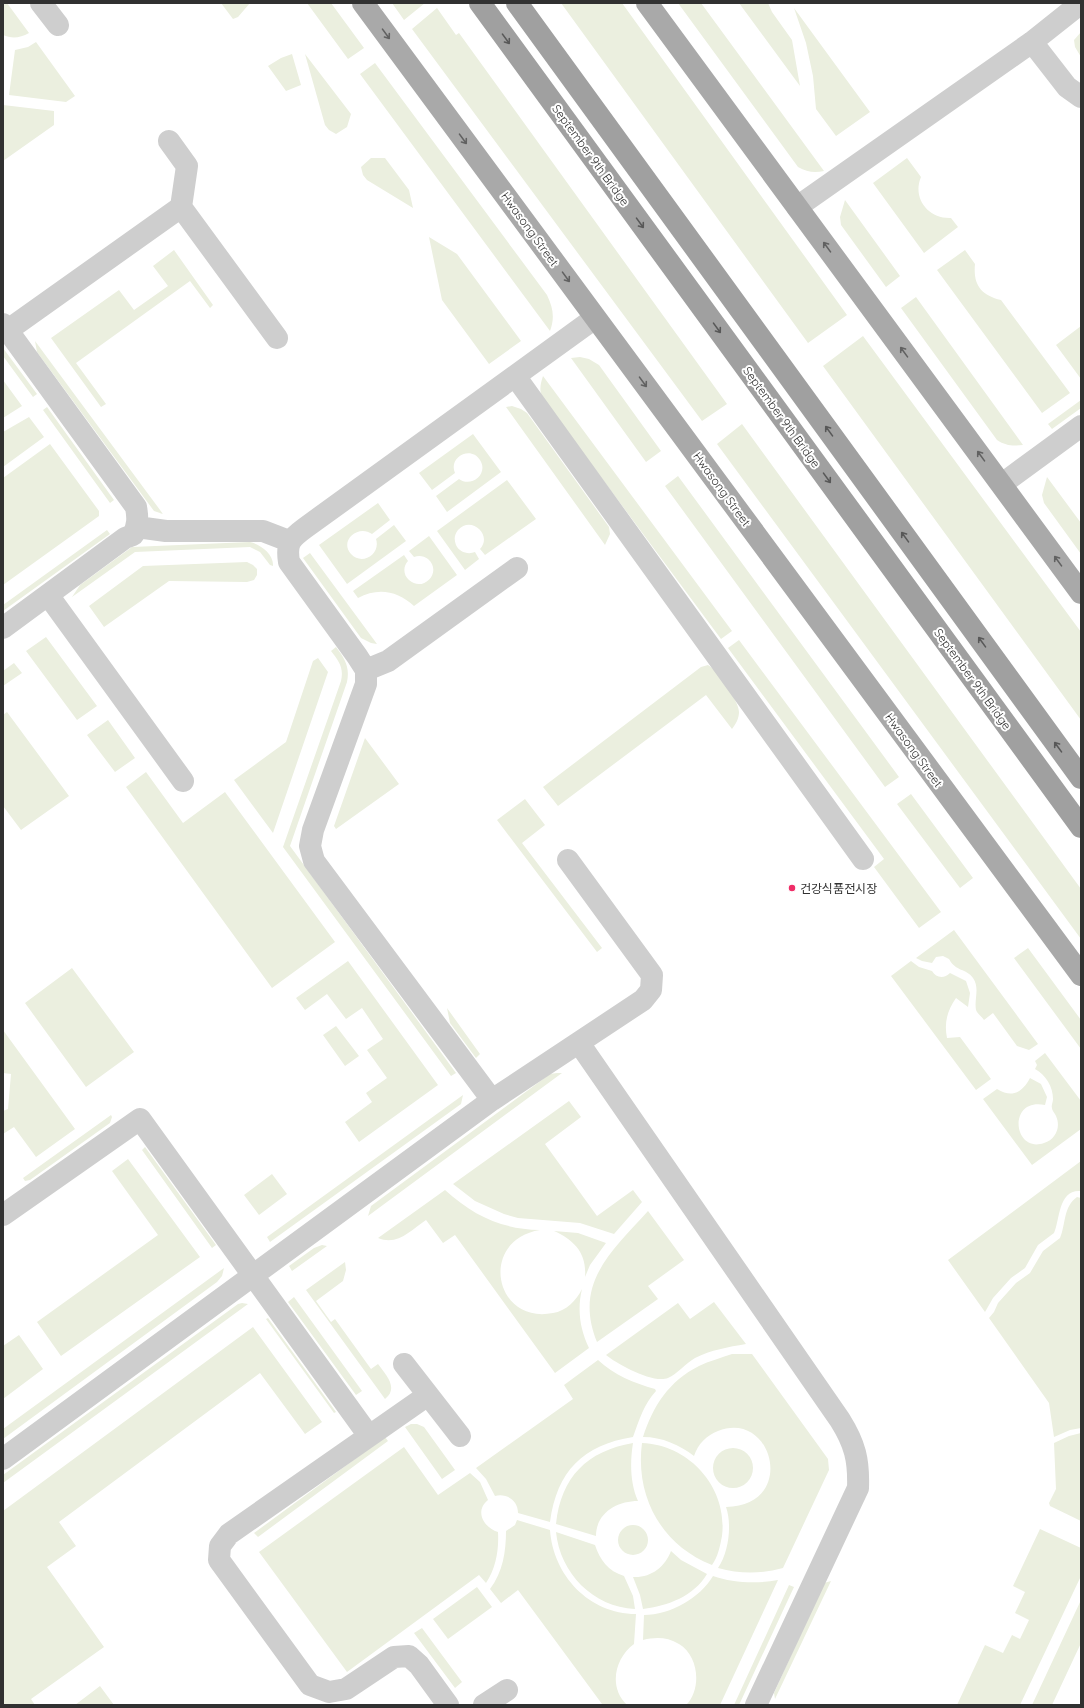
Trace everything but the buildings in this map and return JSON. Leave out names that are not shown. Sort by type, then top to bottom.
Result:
[{"type":"highway","points":[[517,3],[1081,778]]},
{"type":"highway","name":"September 9th Bridge","points":[[482,5],[1081,827]]},
{"type":"main road","name":"Hwasong Street","points":[[363,3],[1081,976]]},
{"type":"main road","points":[[647,3],[1081,593]]},
{"type":"street","points":[[41,3],[58,25]]},
{"type":"street","points":[[797,207],[1032,42],[1081,3]]},
{"type":"street","points":[[1032,42],[1067,87],[1081,98]]},
{"type":"street","points":[[169,141],[187,166],[181,207],[277,338]]},
{"type":"street","points":[[3,628],[125,538],[133,535],[137,527],[138,518],[136,507],[5,327],[181,207]]},
{"type":"street","points":[[492,1100],[314,861],[310,846],[313,830],[366,684],[366,670],[289,562],[288,550],[290,541],[305,528],[595,318]]},
{"type":"street","points":[[515,376],[863,859]]},
{"type":"street","points":[[1002,484],[1081,426]]},
{"type":"street","points":[[137,527],[166,531],[263,531],[290,541]]},
{"type":"street","points":[[366,670],[388,661],[517,568]]},
{"type":"street","points":[[48,595],[183,781]]},
{"type":"street","points":[[3,1459],[492,1100],[643,1000],[651,990],[652,975],[568,860]]},
{"type":"street","points":[[579,1043],[840,1420],[851,1438],[859,1467],[858,1488],[756,1705]]},
{"type":"street","points":[[3,1215],[140,1119],[369,1436]]},
{"type":"street","points":[[404,1364],[460,1436]]},
{"type":"street","points":[[428,1395],[229,1534],[220,1546],[219,1560],[310,1685],[329,1692],[346,1689],[394,1657],[409,1656],[419,1664],[448,1705]]},
{"type":"street","points":[[484,1705],[507,1690]]},
{"type":"green space","points":[[3,3],[7,3],[29,33],[16,37],[3,35]]},
{"type":"green space","points":[[221,3],[250,3],[238,17],[233,19]]},
{"type":"green space","points":[[307,3],[331,3],[364,48],[348,59]]},
{"type":"green space","points":[[392,3],[425,3],[404,20]]},
{"type":"green space","points":[[561,3],[622,3],[847,315],[808,343]]},
{"type":"green space","points":[[678,3],[701,3],[824,171],[811,172],[798,167]]},
{"type":"green space","points":[[739,3],[768,3],[772,12],[792,40],[800,86]]},
{"type":"green space","points":[[437,8],[456,35],[459,33],[727,404],[702,421],[412,29]]},
{"type":"green space","points":[[794,8],[870,112],[836,136],[816,109],[813,76],[806,43]]},
{"type":"green space","points":[[1081,32],[1081,57],[1075,47],[1074,40]]},
{"type":"green space","points":[[36,42],[75,96],[66,102],[9,95],[15,50],[28,47]]},
{"type":"green space","points":[[292,54],[301,85],[286,91],[268,66],[281,58]]},
{"type":"green space","points":[[305,54],[351,114],[347,127],[336,134],[329,130],[325,125]]},
{"type":"green space","points":[[375,63],[547,295],[553,313],[550,331],[360,74]]},
{"type":"green space","points":[[3,105],[54,111],[54,125],[3,161]]},
{"type":"green space","points":[[371,158],[385,158],[409,190],[413,208],[367,180],[363,175],[361,167]]},
{"type":"green space","points":[[907,158],[921,177],[919,192],[920,199],[924,206],[935,215],[951,218],[958,227],[924,253],[873,183]]},
{"type":"green space","points":[[845,200],[900,276],[886,287],[841,225],[840,217]]},
{"type":"green space","points":[[429,237],[457,254],[521,341],[489,364],[442,300]]},
{"type":"green space","points":[[174,250],[213,305],[210,308],[190,281],[76,363],[106,404],[101,407],[51,338],[119,290],[134,310],[168,286],[153,266]]},
{"type":"green space","points":[[965,250],[975,264],[975,278],[980,288],[988,295],[1001,300],[1070,393],[1042,413],[937,270]]},
{"type":"green space","points":[[916,297],[1023,445],[1010,445],[997,440],[901,308]]},
{"type":"green space","points":[[1081,326],[1081,379],[1056,345]]},
{"type":"green space","points":[[863,336],[1081,632],[1081,720],[823,366]]},
{"type":"green space","points":[[35,341],[163,514],[154,511],[37,352]]},
{"type":"green space","points":[[3,348],[37,394],[33,397],[3,356]]},
{"type":"green space","points":[[580,357],[589,359],[599,365],[661,451],[646,462],[571,358]]},
{"type":"green space","points":[[543,376],[732,631],[721,639],[543,399],[540,388]]},
{"type":"green space","points":[[3,380],[22,406],[3,418]]},
{"type":"green space","points":[[1081,400],[1081,408],[1052,429],[1048,424]]},
{"type":"green space","points":[[512,406],[527,413],[609,527],[610,534],[605,545],[506,407]]},
{"type":"green space","points":[[47,407],[114,500],[110,503],[43,410]]},
{"type":"green space","points":[[29,417],[44,437],[3,467],[3,432]]},
{"type":"green space","points":[[742,424],[1081,889],[1081,939],[717,444]]},
{"type":"green space","points":[[473,434],[501,472],[447,512],[436,496],[459,479],[469,482],[477,478],[482,470],[480,460],[471,453],[466,453],[457,458],[454,467],[455,473],[432,490],[419,473]]},
{"type":"green space","points":[[50,444],[99,511],[99,516],[3,585],[3,478]]},
{"type":"green space","points":[[678,476],[899,777],[885,787],[665,486]]},
{"type":"green space","points":[[1047,477],[1081,523],[1081,554],[1044,503],[1042,495]]},
{"type":"green space","points":[[507,480],[536,519],[485,555],[480,549],[484,538],[479,529],[469,525],[463,526],[456,534],[456,545],[464,552],[475,552],[479,559],[465,570],[437,531]]},
{"type":"green space","points":[[378,503],[390,520],[372,534],[367,531],[361,531],[352,535],[347,544],[351,554],[360,559],[370,557],[376,549],[376,539],[394,525],[406,541],[347,584],[319,545]]},
{"type":"green space","points":[[107,530],[110,534],[3,611],[3,605]]},
{"type":"green space","points":[[429,536],[457,575],[414,606],[401,597],[388,592],[373,592],[358,598],[353,591],[404,555],[408,561],[404,570],[409,580],[420,584],[429,579],[433,570],[432,564],[425,557],[414,557],[409,551]]},
{"type":"green space","points":[[250,542],[266,550],[271,557],[273,566],[270,565],[260,552],[250,547],[135,552],[72,597],[80,585],[132,547]]},
{"type":"green space","points":[[310,553],[377,644],[361,638],[303,558]]},
{"type":"green space","points":[[247,562],[257,569],[257,575],[254,580],[247,582],[169,581],[104,627],[89,606],[143,566]]},
{"type":"green space","points":[[46,637],[97,706],[77,720],[26,651]]},
{"type":"green space","points":[[739,640],[941,912],[919,928],[874,867],[884,859],[728,648]]},
{"type":"green space","points":[[336,647],[346,663],[348,672],[347,682],[290,846],[456,1073],[451,1076],[283,847],[341,681],[342,672],[340,665],[331,651]]},
{"type":"green space","points":[[318,658],[328,672],[273,833],[234,780],[286,742],[313,661]]},
{"type":"green space","points":[[14,663],[22,673],[3,686],[3,671]]},
{"type":"green space","points":[[708,665],[717,673],[727,686],[738,707],[738,716],[732,729],[706,695],[558,806],[543,787],[701,667]]},
{"type":"green space","points":[[7,712],[69,796],[21,830],[3,806],[3,715]]},
{"type":"green space","points":[[108,720],[135,758],[115,772],[87,735]]},
{"type":"green space","points":[[365,738],[399,784],[336,829],[334,826]]},
{"type":"green space","points":[[146,772],[183,823],[225,792],[335,942],[272,988],[126,787]]},
{"type":"green space","points":[[911,794],[973,878],[960,888],[897,804]]},
{"type":"green space","points":[[525,799],[545,825],[522,843],[602,948],[597,952],[497,820]]},
{"type":"green space","points":[[954,930],[1038,1044],[1029,1050],[1017,1046],[993,1013],[984,1020],[976,1010],[976,986],[973,978],[955,966],[949,959],[943,956],[936,957],[932,963],[916,958]]},
{"type":"green space","points":[[1028,948],[1081,1020],[1081,1049],[1014,958]]},
{"type":"green space","points":[[348,961],[438,1085],[359,1142],[345,1122],[372,1102],[366,1093],[387,1078],[367,1050],[383,1039],[362,1008],[346,1019],[327,994],[305,1010],[296,998]]},
{"type":"green space","points":[[911,961],[919,967],[932,971],[940,977],[950,973],[966,981],[970,993],[968,1007],[956,998],[947,1017],[946,1033],[947,1038],[960,1037],[991,1079],[976,1090],[891,976]]},
{"type":"green space","points":[[72,968],[134,1052],[86,1087],[25,1003]]},
{"type":"green space","points":[[447,1008],[480,1054],[476,1058],[450,1023]]},
{"type":"green space","points":[[336,1026],[359,1056],[345,1066],[323,1035]]},
{"type":"green space","points":[[3,1030],[75,1129],[36,1157],[14,1127],[3,1134],[3,1111],[8,1109],[11,1074],[3,1073]]},
{"type":"green space","points":[[1045,1053],[1081,1101],[1081,1129],[1032,1165],[983,1099],[997,1089],[1007,1093],[1016,1092],[1024,1087],[1030,1078],[1041,1084],[1047,1097],[1045,1105],[1033,1105],[1024,1109],[1020,1116],[1019,1125],[1021,1134],[1026,1141],[1034,1144],[1044,1143],[1052,1139],[1058,1128],[1058,1124],[1056,1116],[1052,1110],[1052,1090],[1046,1078],[1035,1069],[1037,1065],[1035,1061]]},
{"type":"green space","points":[[562,1073],[368,1216],[371,1206],[550,1074]]},
{"type":"green space","points":[[463,1095],[461,1104],[270,1242],[267,1237]]},
{"type":"green space","points":[[569,1101],[581,1117],[545,1144],[597,1216],[633,1190],[642,1202],[614,1234],[580,1223],[518,1218],[504,1214],[475,1201],[453,1184]]},
{"type":"green space","points":[[111,1115],[112,1117],[110,1123],[30,1180],[25,1181],[23,1178]]},
{"type":"green space","points":[[145,1147],[216,1245],[212,1248],[142,1150]]},
{"type":"green space","points":[[128,1159],[200,1257],[61,1356],[37,1322],[158,1235],[112,1171]]},
{"type":"green space","points":[[1081,1161],[1081,1191],[1073,1192],[1064,1200],[1054,1233],[1038,1245],[1025,1268],[1011,1278],[993,1298],[985,1312],[948,1260]]},
{"type":"green space","points":[[272,1174],[287,1194],[259,1215],[244,1195]]},
{"type":"green space","points":[[445,1190],[478,1214],[500,1224],[540,1230],[520,1237],[508,1249],[501,1264],[501,1280],[507,1295],[517,1306],[533,1313],[553,1313],[558,1312],[570,1305],[577,1298],[582,1289],[580,1297],[580,1319],[583,1334],[589,1348],[555,1373],[455,1235],[443,1243],[426,1220],[404,1236],[392,1240],[378,1238]]},
{"type":"green space","points":[[1077,1197],[1081,1198],[1081,1428],[1070,1430],[1054,1437],[1049,1403],[989,1318],[994,1312],[998,1303],[1016,1283],[1030,1273],[1043,1251],[1060,1238],[1069,1206]]},
{"type":"green space","points":[[648,1211],[684,1260],[648,1286],[658,1299],[597,1342],[591,1321],[590,1302],[593,1285],[600,1269],[610,1254]]},
{"type":"green space","points":[[554,1231],[578,1233],[606,1243],[590,1265],[585,1277],[584,1261],[578,1248],[568,1239]]},
{"type":"green space","points":[[322,1245],[327,1246],[292,1271],[289,1266],[314,1248]]},
{"type":"green space","points":[[345,1262],[346,1270],[343,1281],[316,1301],[331,1322],[335,1319],[371,1369],[378,1364],[391,1386],[389,1395],[385,1399],[306,1290]]},
{"type":"green space","points":[[224,1268],[222,1276],[217,1282],[3,1439],[3,1429]]},
{"type":"green space","points":[[294,1297],[362,1391],[356,1395],[288,1302]]},
{"type":"green space","points":[[714,1302],[746,1344],[720,1349],[701,1355],[668,1378],[661,1379],[645,1376],[618,1363],[606,1355],[678,1303],[690,1319]]},
{"type":"green space","points":[[238,1304],[248,1304],[3,1483],[3,1475]]},
{"type":"green space","points":[[268,1318],[336,1412],[334,1413],[266,1319]]},
{"type":"green space","points":[[253,1327],[322,1422],[305,1434],[260,1373],[59,1522],[76,1546],[47,1567],[104,1647],[31,1699],[35,1705],[3,1705],[3,1511]]},
{"type":"green space","points":[[19,1335],[43,1369],[3,1399],[3,1346]]},
{"type":"green space","points":[[732,1354],[752,1354],[828,1459],[829,1470],[783,1568],[775,1570],[750,1572],[718,1568],[727,1546],[729,1521],[726,1507],[749,1503],[763,1492],[770,1477],[770,1460],[764,1445],[753,1433],[737,1428],[718,1431],[703,1440],[694,1456],[683,1448],[670,1442],[657,1438],[643,1437],[657,1405],[679,1379],[699,1366]]},
{"type":"green space","points":[[598,1360],[618,1374],[639,1384],[655,1389],[656,1391],[645,1407],[633,1437],[600,1446],[575,1463],[559,1488],[550,1522],[518,1513],[514,1501],[511,1498],[499,1495],[495,1496],[486,1479],[476,1468],[573,1399],[564,1385]]},
{"type":"green space","points":[[411,1424],[417,1424],[424,1427],[455,1470],[442,1479],[405,1427]]},
{"type":"green space","points":[[1081,1433],[1081,1521],[1050,1506],[1049,1503],[1056,1489],[1054,1443],[1069,1436]]},
{"type":"green space","points":[[385,1437],[388,1441],[258,1537],[254,1533]]},
{"type":"green space","points":[[633,1443],[631,1472],[633,1487],[638,1501],[623,1503],[609,1510],[600,1521],[596,1536],[556,1524],[559,1507],[564,1493],[570,1480],[579,1469],[602,1452]]},
{"type":"green space","points":[[642,1443],[659,1446],[676,1452],[690,1461],[702,1472],[712,1486],[719,1502],[722,1518],[722,1536],[717,1555],[712,1565],[694,1556],[679,1545],[666,1532],[655,1516],[648,1500],[643,1482],[641,1463]]},
{"type":"green space","points":[[404,1447],[438,1495],[470,1473],[480,1482],[488,1500],[482,1509],[482,1519],[489,1527],[498,1532],[496,1559],[486,1583],[479,1575],[347,1672],[259,1552]]},
{"type":"green space","points":[[729,1448],[737,1448],[744,1451],[750,1457],[753,1468],[750,1479],[744,1485],[737,1488],[729,1488],[722,1485],[716,1479],[713,1472],[713,1464],[716,1457],[722,1451]]},
{"type":"green space","points":[[517,1520],[550,1530],[553,1547],[558,1562],[576,1589],[603,1607],[619,1612],[636,1614],[634,1644],[622,1657],[616,1673],[617,1690],[627,1705],[601,1705],[602,1704],[518,1590],[501,1603],[490,1589],[498,1576],[503,1561],[506,1531],[515,1525]]},
{"type":"green space","points":[[633,1525],[644,1529],[648,1540],[644,1551],[633,1555],[622,1551],[618,1540],[622,1529]]},
{"type":"green space","points":[[1040,1529],[1081,1548],[1081,1576],[1020,1705],[957,1705],[985,1645],[1003,1653],[1012,1635],[1020,1639],[1029,1620],[1015,1613],[1025,1592],[1013,1586]]},
{"type":"green space","points":[[556,1532],[595,1545],[605,1564],[613,1571],[624,1576],[633,1596],[635,1609],[620,1607],[606,1602],[593,1595],[581,1585],[564,1561]]},
{"type":"green space","points":[[671,1551],[681,1560],[707,1574],[702,1582],[680,1599],[652,1608],[643,1609],[640,1595],[633,1577],[646,1576],[661,1567]]},
{"type":"green space","points":[[713,1576],[745,1582],[778,1580],[720,1705],[686,1705],[691,1698],[696,1682],[696,1673],[691,1656],[686,1649],[670,1640],[652,1638],[643,1640],[644,1615],[664,1612],[683,1604],[700,1591]]},
{"type":"green space","points":[[831,1581],[775,1699],[774,1693],[824,1583]]},
{"type":"green space","points":[[789,1585],[794,1587],[739,1705],[734,1705]]},
{"type":"green space","points":[[477,1587],[492,1607],[448,1639],[433,1619]]},
{"type":"green space","points":[[1081,1600],[1081,1643],[1052,1705],[1032,1705]]},
{"type":"green space","points":[[422,1628],[462,1682],[455,1688],[414,1633]]},
{"type":"green space","points":[[100,1686],[114,1705],[75,1705]]},
{"type":"place","name":"건강식품전시장","points":[[792,888]]}]
